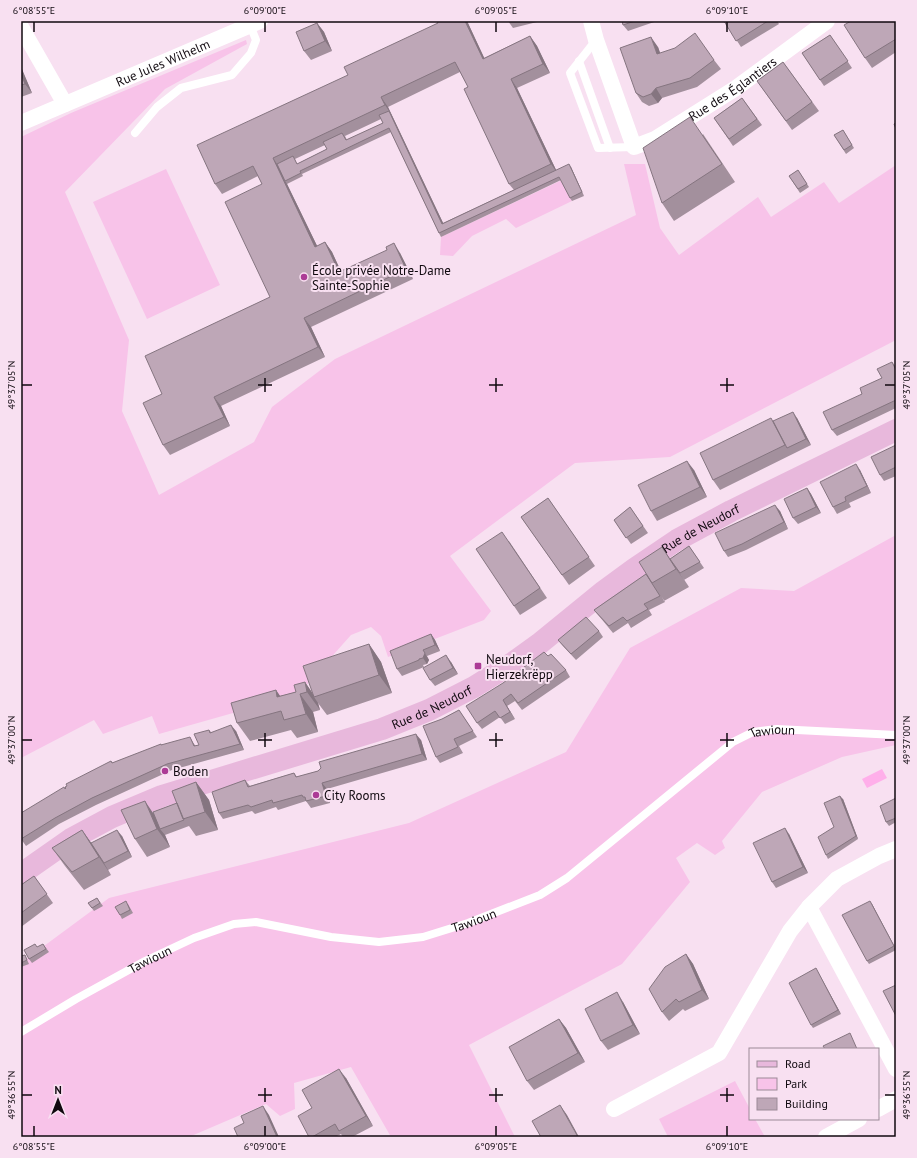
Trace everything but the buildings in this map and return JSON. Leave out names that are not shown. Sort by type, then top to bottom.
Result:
[{"type":"main road","name":"Rue de Neudorf","points":[[21,874],[71,839],[112,818],[162,796],[382,729],[430,710],[474,687],[514,662],[539,644],[610,586],[677,540],[731,511],[896,430]]},
{"type":"street","points":[[591,21],[596,40],[634,147]]},
{"type":"street","name":"Rue des Églantiers","points":[[634,147],[655,139],[736,88],[827,21]]},
{"type":"street","name":"Rue Jules Wilhelm","points":[[21,123],[255,23]]},
{"type":"street","points":[[21,27],[65,104]]},
{"type":"street","points":[[614,1109],[719,1053],[790,931],[809,907],[837,879],[879,856],[896,849]]},
{"type":"street","points":[[809,907],[896,1069]]},
{"type":"street","points":[[879,1108],[896,1099]]},
{"type":"street","points":[[826,1137],[857,1120]]},
{"type":"lane","points":[[135,133],[158,107],[181,88],[232,75],[251,53],[256,40],[255,23]]},
{"type":"lane","points":[[596,40],[570,73],[598,148],[634,147]]},
{"type":"lane","points":[[580,62],[610,148]]},
{"type":"lane","name":"Tawioun","points":[[21,1032],[76,999],[145,961],[194,938],[234,924],[256,922],[331,938],[379,942],[423,937],[468,923],[540,895],[567,878],[733,742],[753,732],[776,729],[896,735]]},
{"type":"green space","points":[[246,40],[247,44],[165,89],[65,192],[129,340],[122,411],[159,495],[254,442],[272,407],[335,359],[636,215],[624,164],[645,164],[660,228],[679,255],[758,197],[771,217],[824,182],[839,203],[896,165],[896,340],[670,457],[575,463],[450,556],[491,611],[484,620],[388,657],[381,636],[371,627],[351,635],[302,690],[258,706],[159,734],[152,716],[103,734],[94,720],[21,758],[21,137],[71,113]]},
{"type":"green space","points":[[166,169],[220,285],[147,319],[93,202]]},
{"type":"green space","points":[[562,180],[572,201],[516,228],[506,219],[472,236],[453,256],[440,255],[441,237]]},
{"type":"green space","points":[[896,535],[896,745],[842,757],[762,792],[722,841],[725,848],[715,855],[697,843],[676,858],[690,882],[622,964],[469,1045],[515,1137],[391,1137],[351,1067],[294,1083],[295,1109],[280,1116],[266,1104],[189,1137],[21,1137],[21,963],[109,898],[409,823],[566,752],[630,648],[741,588],[794,591]]},
{"type":"green space","points":[[735,1081],[749,1107],[749,1120],[756,1120],[765,1137],[668,1137],[659,1119]]},
{"type":"shaded area","points":[[882,769],[887,778],[867,788],[862,779]]},
{"type":"place","name":"École privée Notre-Dame Sainte-Sophie","points":[[304,277]]},
{"type":"place","name":"Neudorf, Hierzekrëpp","points":[[478,666]]},
{"type":"place","name":"Boden","points":[[165,771]]},
{"type":"place","name":"City Rooms","points":[[316,795]]}]
